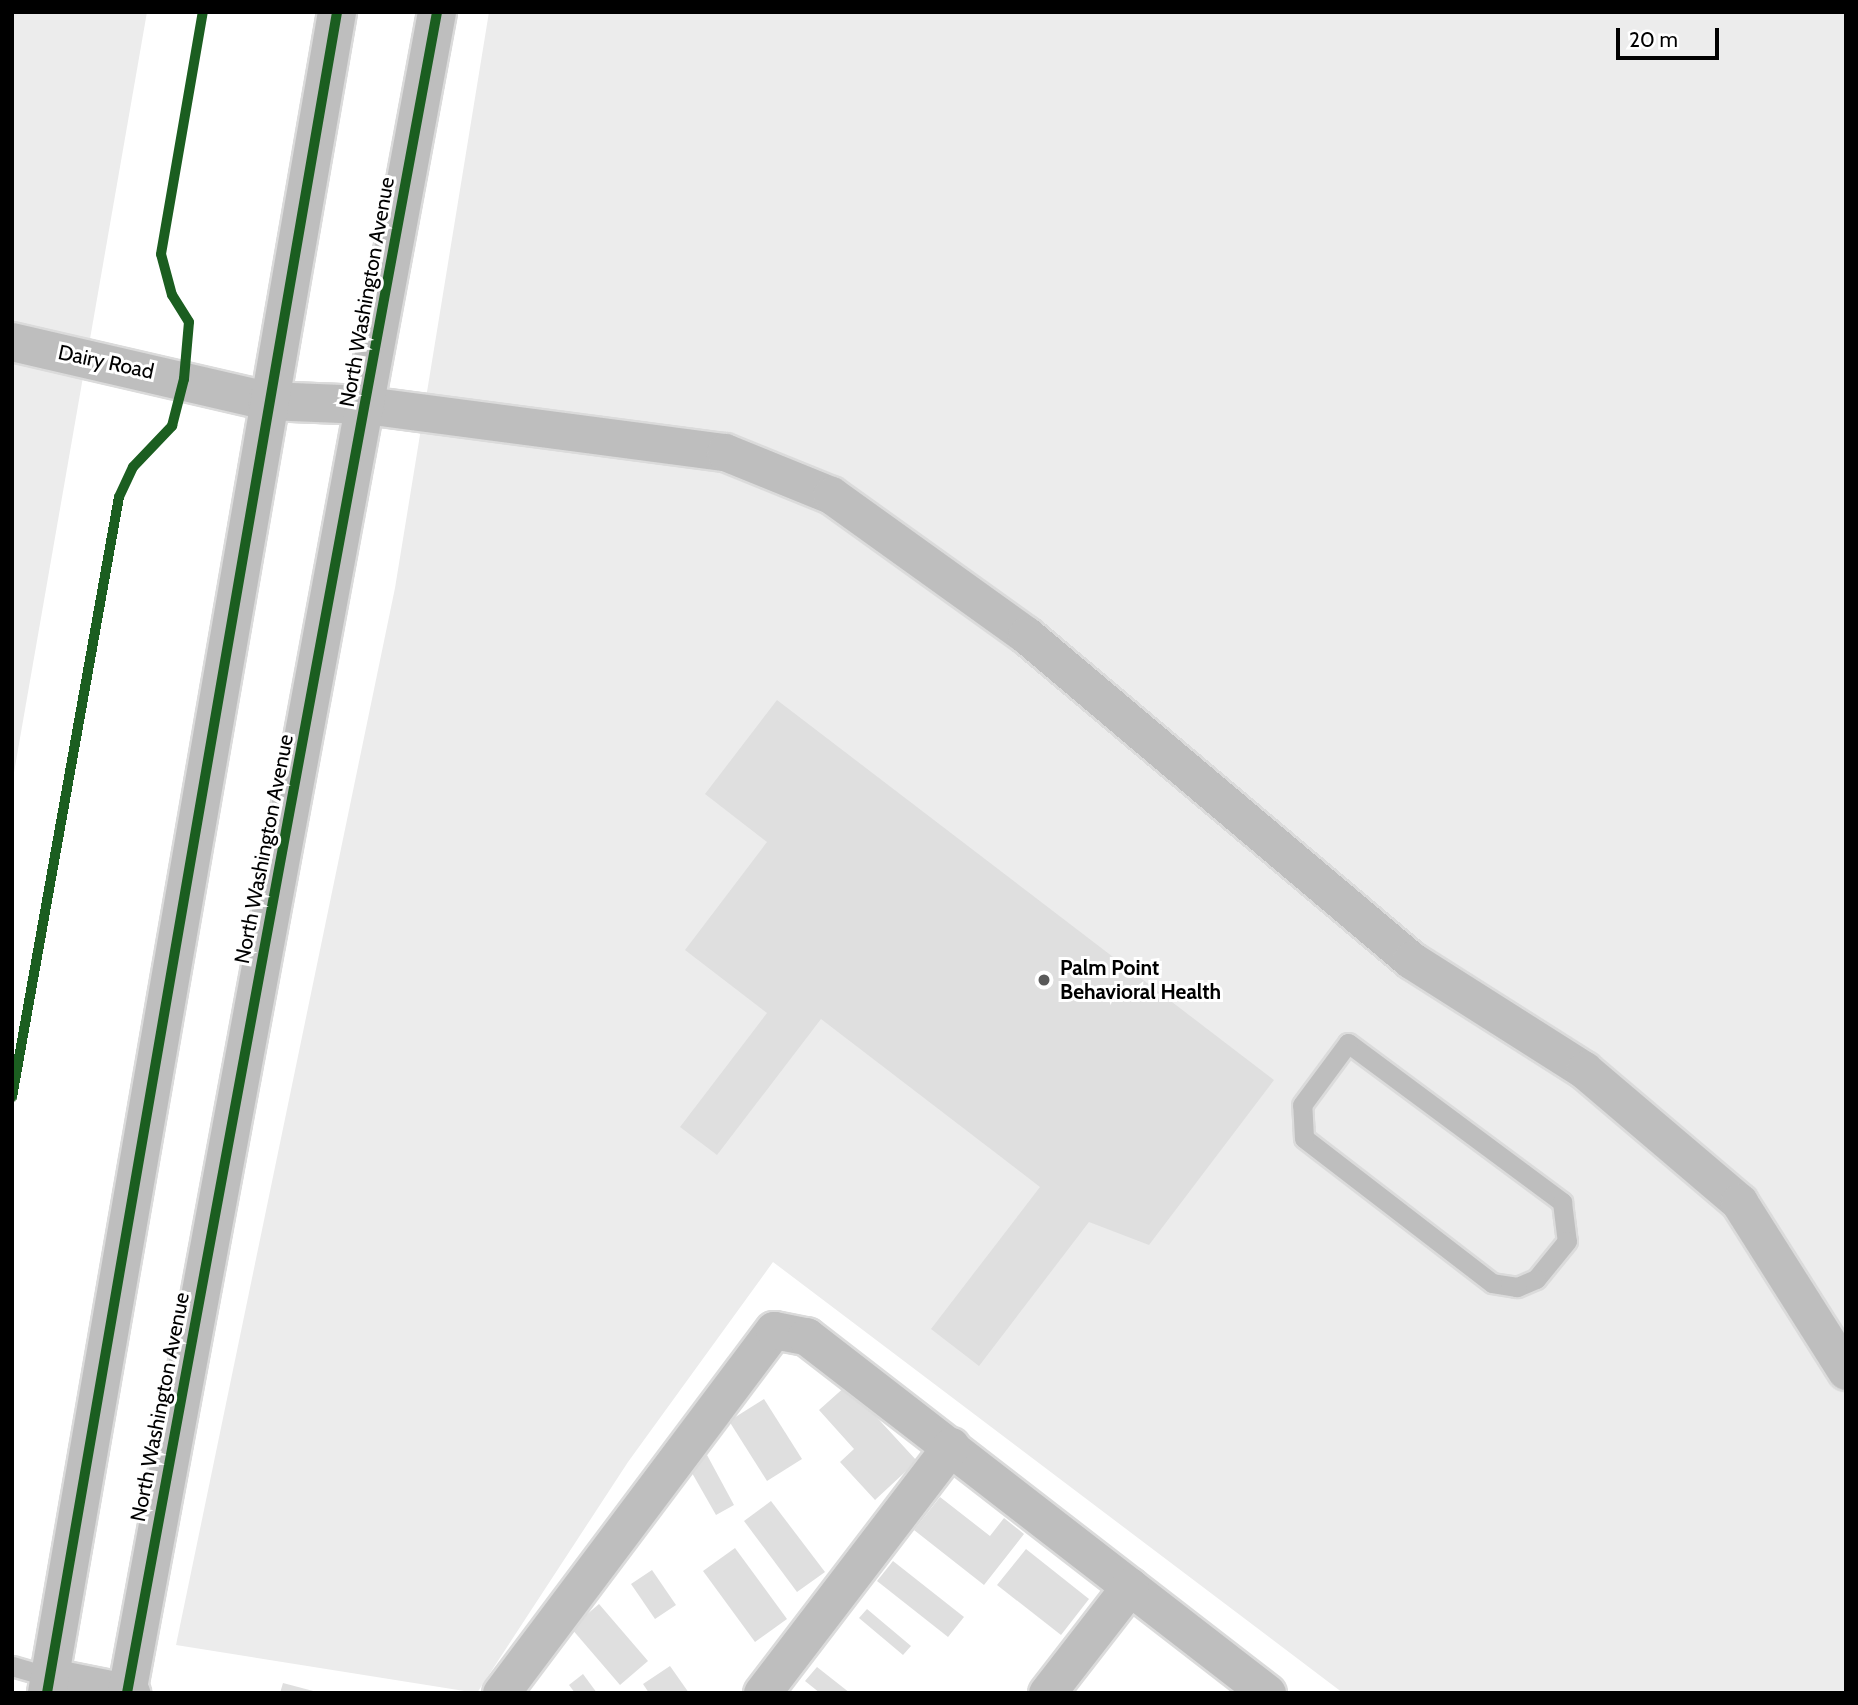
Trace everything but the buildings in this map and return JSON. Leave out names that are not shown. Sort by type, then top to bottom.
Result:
[{"type":"main road","points":[[48,1685],[267,401],[337,12]]},
{"type":"main road","name":"North Washington Avenue","points":[[129,1692],[437,12]]},
{"type":"main road","name":"Dairy Road","points":[[12,342],[267,401],[366,405]]},
{"type":"street","points":[[366,405],[725,452],[831,495],[1026,635],[1411,960],[1584,1070],[1739,1202],[1846,1371]]},
{"type":"street","points":[[501,1693],[774,1330],[806,1336],[1267,1693]]},
{"type":"street","points":[[762,1693],[951,1446]]},
{"type":"street","points":[[1047,1693],[1130,1586]]},
{"type":"street","points":[[48,1685],[129,1692]]},
{"type":"lane","points":[[1348,1043],[1562,1202],[1567,1241],[1536,1279],[1517,1287],[1492,1283],[1304,1138],[1303,1105],[1348,1043]]},
{"type":"lane","points":[[12,1666],[48,1685]]},
{"type":"shaded area","points":[[12,12],[147,12],[90,339],[12,322]]},
{"type":"shaded area","points":[[489,12],[1846,12],[1846,1693],[1343,1693],[773,1262],[628,1462],[477,1693],[176,1645],[395,588]]},
{"type":"shaded area","points":[[12,362],[83,377],[12,784]]},
{"type":"cycle path","points":[[12,1097],[119,497],[133,467],[172,426],[184,379],[189,322],[172,295],[161,254],[203,12]]},
{"type":"cycle path","points":[[47,1693],[337,12]]},
{"type":"cycle path","points":[[127,1693],[437,12]]},
{"type":"place","name":"Palm Point Behavioral Health","points":[[1044,980]]}]
